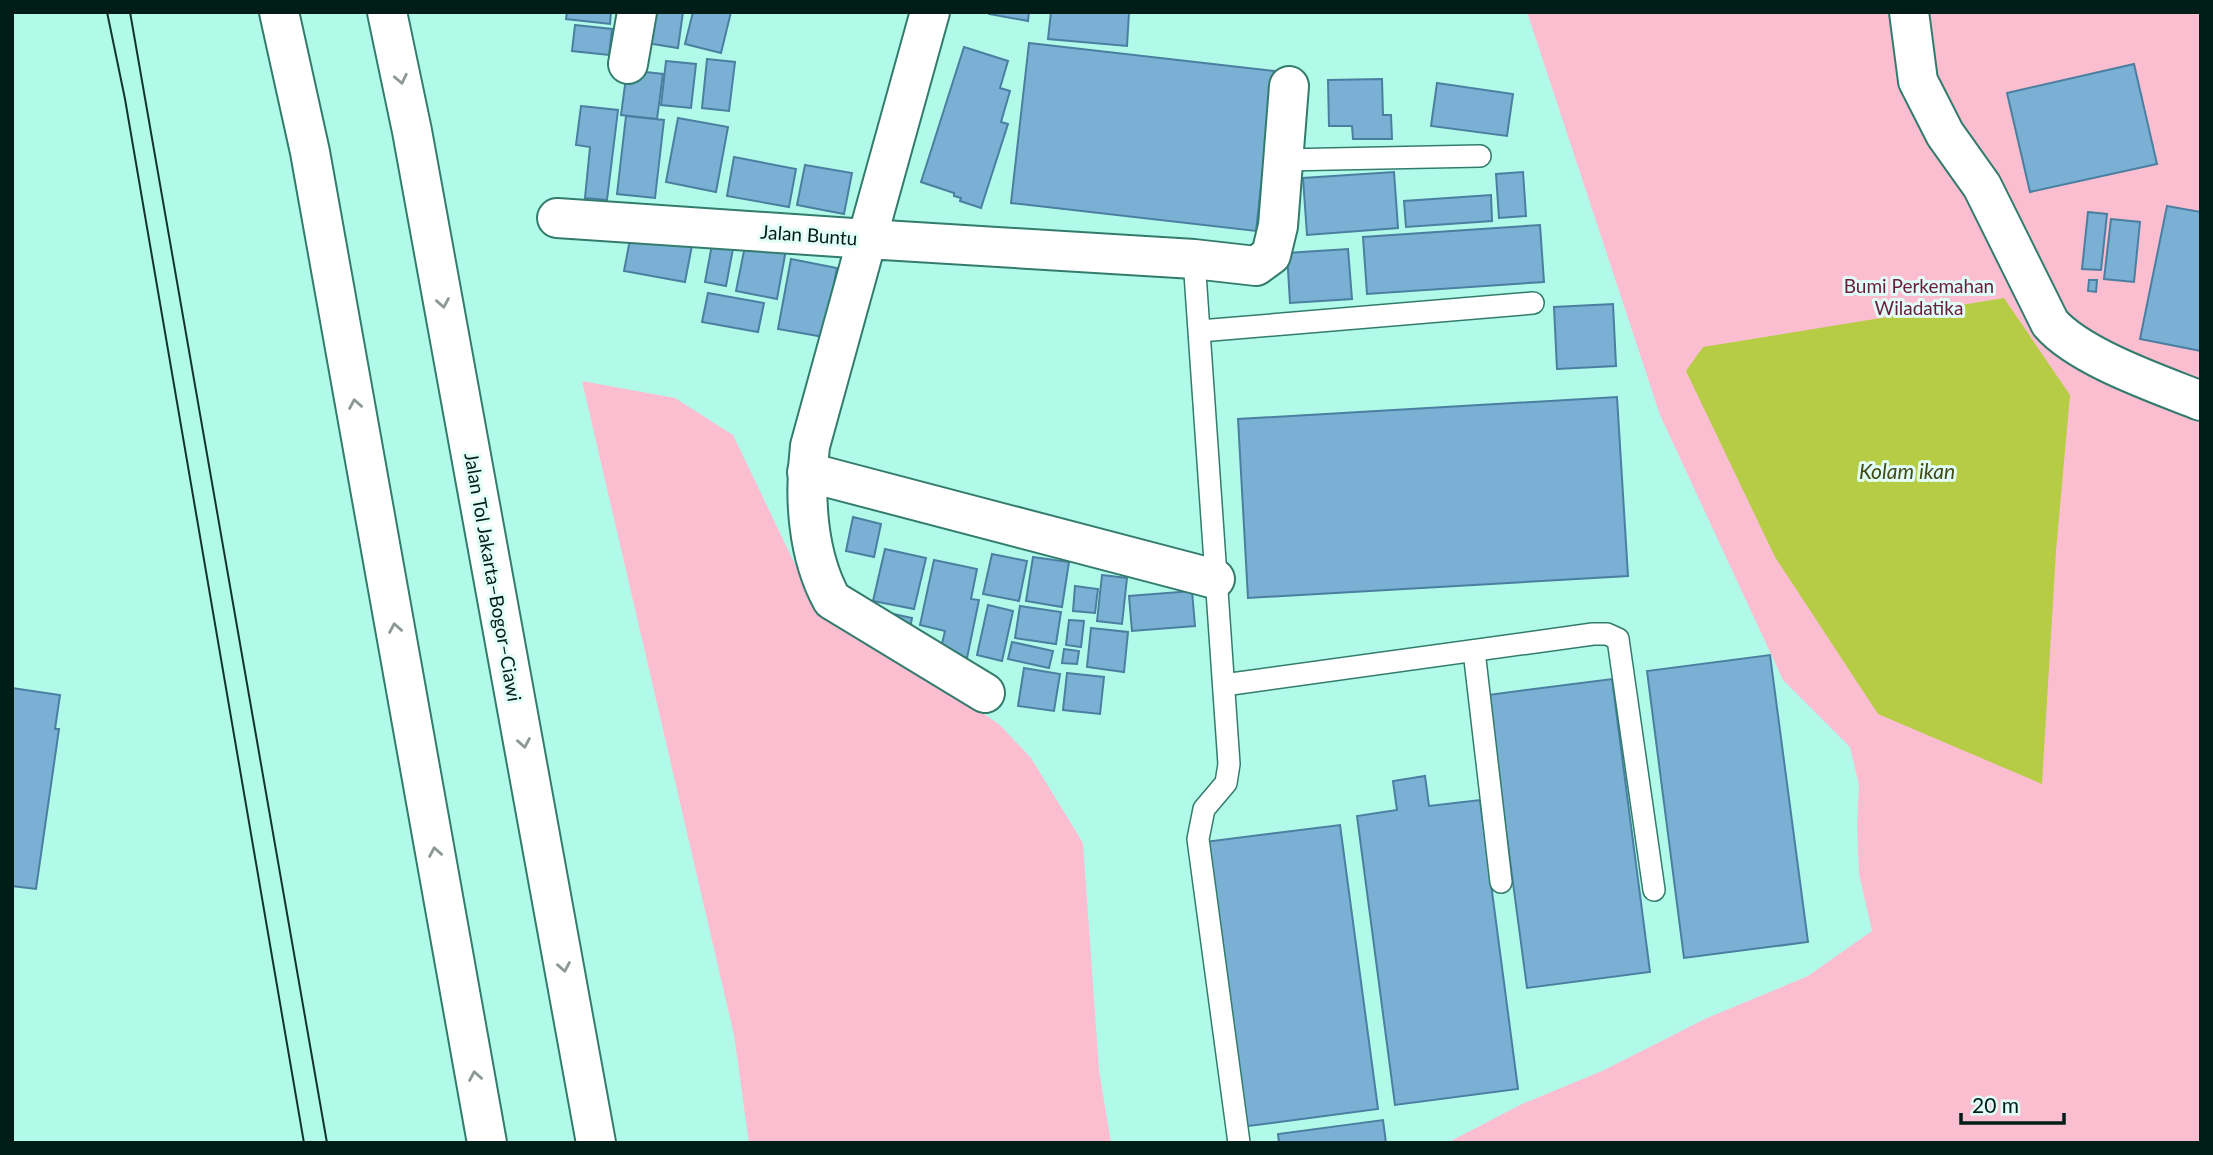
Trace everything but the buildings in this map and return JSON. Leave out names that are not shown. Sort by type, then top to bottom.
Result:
[{"type":"main road","points":[[279,12],[310,152],[487,1143]]},
{"type":"main road","name":"Jalan Tol Jakarta–Bogor–Ciawi","points":[[387,12],[412,131],[596,1143]]},
{"type":"main road","points":[[628,64],[637,12]]},
{"type":"main road","name":"Jalan Buntu","points":[[557,218],[867,239],[930,12]]},
{"type":"main road","points":[[1909,12],[1918,81],[1945,134],[1982,186],[2050,323],[2060,335],[2077,346],[2140,377],[2201,401]]},
{"type":"main road","points":[[985,693],[832,600],[823,583],[809,525],[807,472],[810,446],[867,239],[1194,259],[1256,266],[1272,254],[1278,226],[1289,86]]},
{"type":"main road","points":[[807,472],[1215,579]]},
{"type":"lane","points":[[1283,160],[1480,156]]},
{"type":"lane","points":[[1194,259],[1229,764],[1226,783],[1204,809],[1198,839],[1239,1143]]},
{"type":"lane","points":[[1200,331],[1533,303]]},
{"type":"lane","points":[[1224,685],[1593,634],[1607,634],[1618,639],[1654,890]]},
{"type":"lane","points":[[1474,651],[1501,882]]},
{"type":"green space","name":"Bumi Perkemahan Wiladatika","points":[[1527,12],[2201,12],[2201,1143],[1447,1143],[1522,1104],[1602,1071],[1707,1018],[1808,976],[1872,931],[1859,874],[1859,785],[1850,747],[1783,680],[1660,415]]},
{"type":"green space","points":[[582,381],[675,398],[733,435],[804,583],[872,647],[947,688],[1000,725],[1031,758],[1083,843],[1099,1070],[1111,1143],[749,1143],[734,1035]]},
{"type":"water","name":"Kolam ikan","points":[[2004,298],[2070,395],[2056,551],[2042,784],[1878,714],[1775,557],[1686,371],[1703,347]]},
{"type":"tram line","points":[[107,12],[125,99],[304,1143]]},
{"type":"tram line","points":[[130,12],[327,1143]]}]
